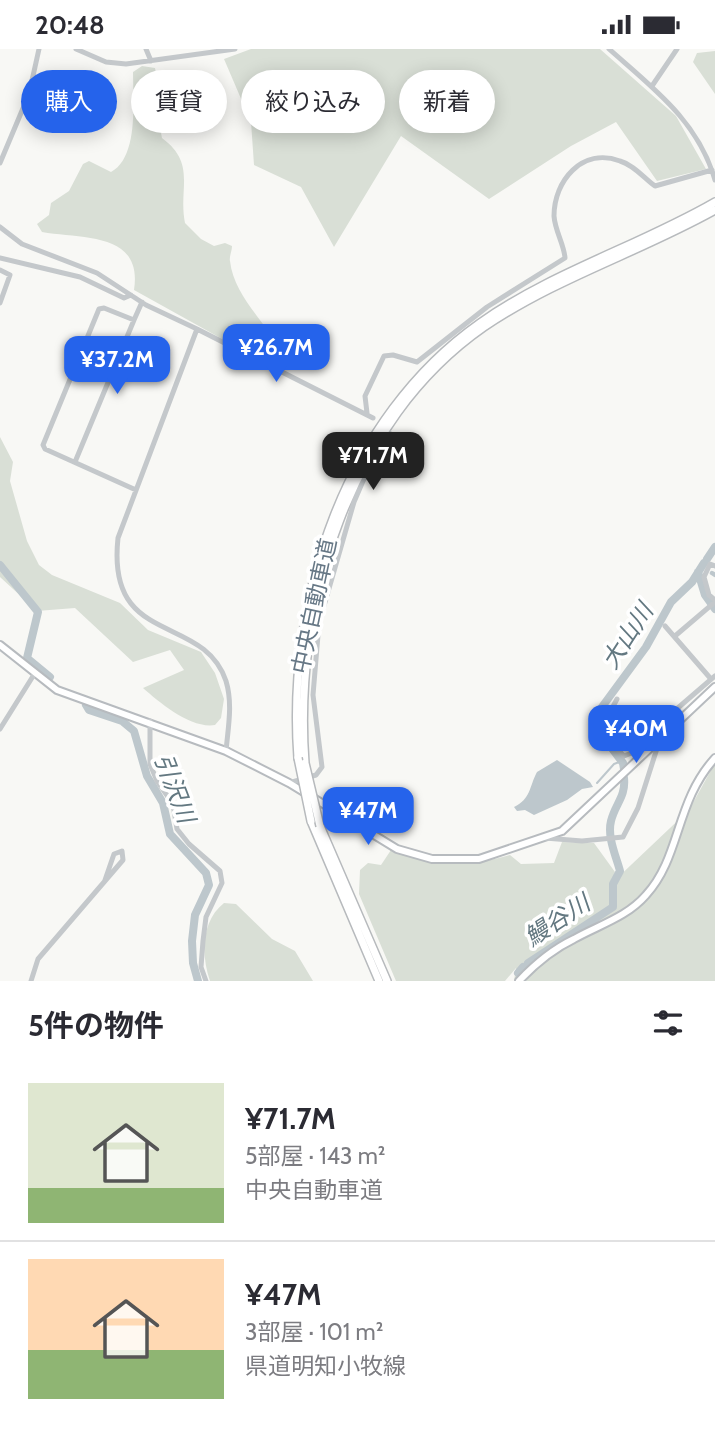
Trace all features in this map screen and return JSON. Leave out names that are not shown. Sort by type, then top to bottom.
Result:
[{"type":"highway","name":"中央自動車道","points":[[379,981],[311,821],[302,761],[298,676],[314,586],[346,488],[388,413],[440,355],[481,322],[547,283],[715,202]]},
{"type":"highway","name":"中央自動車道","points":[[387,981],[320,826],[302,761],[305,677],[321,588],[348,500],[369,455],[393,417],[444,359],[484,328],[550,289],[715,210]]},
{"type":"main road","points":[[0,645],[57,690],[150,721],[226,751],[289,783],[397,849],[422,857],[479,859],[562,831],[715,687]]},
{"type":"main road","points":[[519,981],[544,957],[627,912],[647,894],[663,872],[696,782],[715,758]]},
{"type":"street","points":[[0,163],[29,94],[39,49]]},
{"type":"street","points":[[76,49],[116,64],[235,49]]},
{"type":"street","points":[[146,49],[151,61]]},
{"type":"street","points":[[609,49],[652,86],[692,128],[715,180]]},
{"type":"street","points":[[652,86],[677,49]]},
{"type":"street","points":[[367,413],[365,396],[384,356],[393,355],[417,362],[487,307],[565,258],[554,220],[561,185],[573,168],[590,160],[612,159],[631,166],[655,186],[712,170]]},
{"type":"street","points":[[0,227],[22,244],[97,273],[142,302],[304,386],[373,418]]},
{"type":"street","points":[[0,258],[80,277],[124,297],[131,295]]},
{"type":"street","points":[[0,270],[10,275],[0,303]]},
{"type":"street","points":[[75,462],[142,302]]},
{"type":"street","points":[[134,320],[104,308],[99,309],[43,445],[136,490]]},
{"type":"street","points":[[197,329],[118,538],[118,577],[137,611],[152,624],[198,646],[219,668],[226,681],[230,713],[226,751]]},
{"type":"street","points":[[289,783],[316,775],[322,767],[313,695],[319,623],[354,502],[390,434]]},
{"type":"street","points":[[675,636],[713,603],[704,577],[710,564],[715,566]]},
{"type":"street","points":[[617,699],[600,731],[624,756],[634,751],[713,677],[665,626]]},
{"type":"street","points":[[0,729],[35,673]]},
{"type":"street","points":[[150,721],[150,764],[157,781],[173,804],[177,829],[189,844],[220,871],[222,883],[206,917],[202,941],[201,967],[206,981]]},
{"type":"street","points":[[545,838],[600,840],[623,837],[631,825],[657,757],[660,739]]},
{"type":"street","points":[[31,981],[38,959],[123,860],[122,851],[114,854],[105,880]]},
{"type":"shaded area","points":[[251,49],[600,49],[676,116],[706,169],[657,181],[616,122],[571,146],[489,199],[401,136],[334,247],[301,187],[254,165],[252,133],[385,133],[385,70],[241,70],[241,99],[224,59]]},
{"type":"shaded area","points":[[715,51],[715,94],[693,62],[697,53]]},
{"type":"shaded area","points":[[142,66],[155,70],[136,70]]},
{"type":"shaded area","points":[[131,133],[161,133],[162,138],[173,148],[183,167],[185,223],[201,239],[214,246],[225,243],[232,246],[230,259],[233,274],[244,298],[276,342],[282,354],[277,361],[233,345],[134,290],[134,271],[129,257],[120,248],[92,238],[42,232],[37,224],[49,215],[51,203],[69,191],[83,164],[89,161],[111,172],[120,165]]},
{"type":"shaded area","points":[[0,437],[13,462],[10,481],[27,541],[39,565],[52,575],[120,603],[148,630],[201,652],[215,673],[224,699],[221,718],[215,725],[186,719],[143,688],[184,670],[170,650],[133,662],[75,608],[37,611],[0,577]]},
{"type":"shaded area","points":[[557,760],[590,782],[593,787],[582,789],[567,800],[534,815],[525,810],[517,811],[514,807],[527,796],[537,772]]},
{"type":"shaded area","points":[[715,763],[715,981],[514,981],[516,968],[505,981],[396,981],[359,894],[360,870],[368,863],[381,865],[391,850],[436,862],[479,862],[510,855],[521,864],[554,863],[562,842],[594,843],[615,872],[612,883],[689,810]]},
{"type":"shaded area","points":[[224,903],[236,904],[272,939],[295,951],[313,981],[210,981],[205,960],[205,939],[211,919]]},
{"type":"waterway","name":"大山川","points":[[707,559],[715,547]]},
{"type":"waterway","name":"大山川","points":[[624,769],[623,763],[611,747],[599,737],[596,727],[599,711],[646,647],[671,602],[692,582],[704,563]]},
{"type":"waterway","name":"引沢川","points":[[0,565],[38,612],[27,658],[50,677]]},
{"type":"waterway","points":[[698,572],[705,595],[715,609]]},
{"type":"waterway","name":"引沢川","points":[[86,705],[89,710],[122,721],[134,731],[147,776],[163,803],[170,834],[206,873],[209,885],[195,915],[192,941],[193,963],[198,981]]},
{"type":"waterway","points":[[597,783],[614,764],[622,761]]},
{"type":"waterway","name":"鰻谷川","points":[[528,963],[613,907],[613,884],[620,871],[612,846],[610,827],[622,795],[624,778]]},
{"type":"waterway","name":"鰻谷川","points":[[518,973],[523,967]]}]
